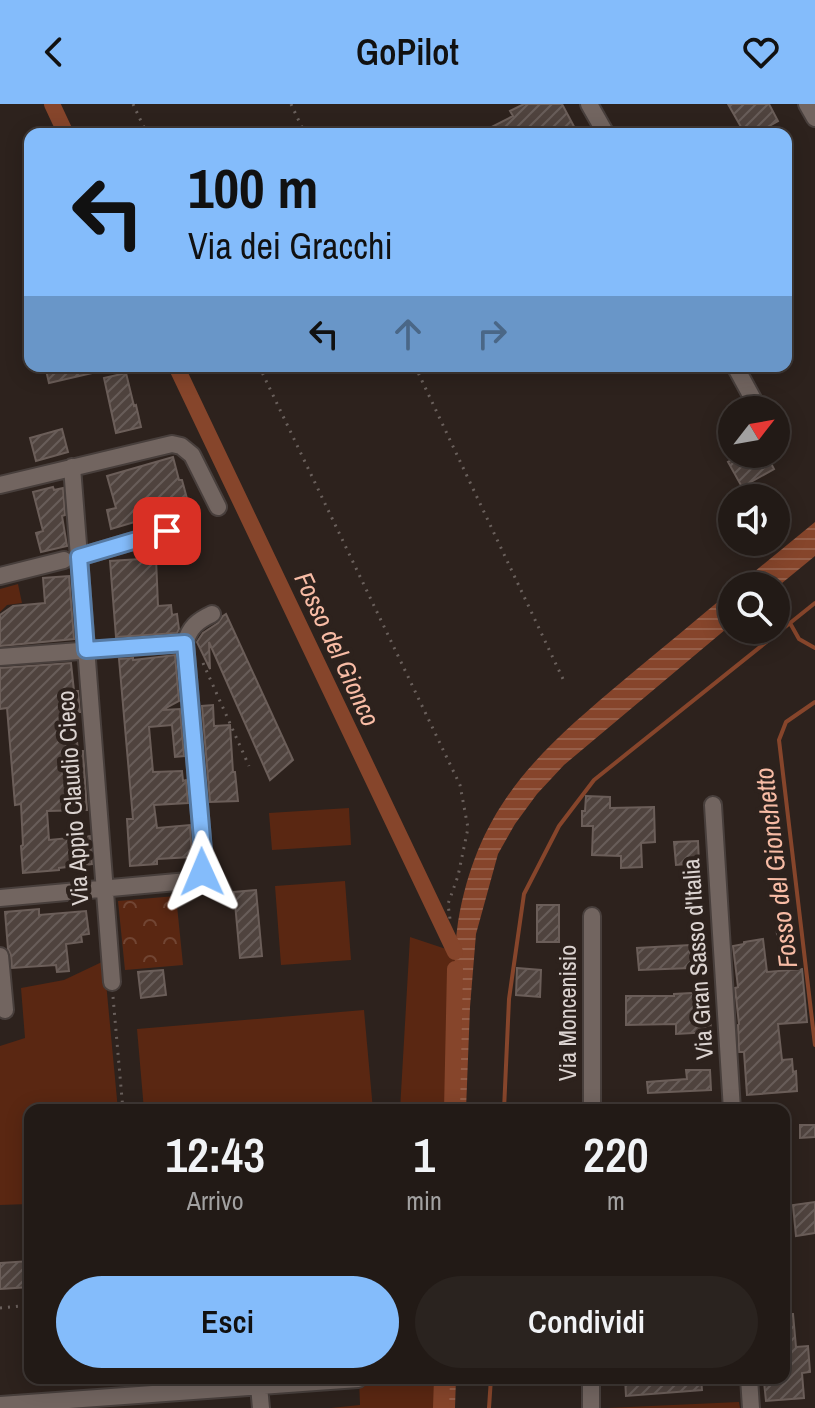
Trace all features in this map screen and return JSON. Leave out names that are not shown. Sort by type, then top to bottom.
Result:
[{"type":"street","points":[[589,104],[603,128]]},
{"type":"street","points":[[807,104],[815,118]]},
{"type":"street","points":[[738,372],[751,396]]},
{"type":"street","points":[[0,485],[177,444],[192,455],[218,507]]},
{"type":"street","name":"Via Appio Claudio Cieco","points":[[72,467],[72,558],[86,650],[112,982]]},
{"type":"street","points":[[0,576],[167,531]]},
{"type":"street","points":[[0,898],[188,881],[200,876],[204,862],[185,643],[193,626],[212,614]]},
{"type":"street","points":[[0,657],[185,643]]},
{"type":"street","name":"Via Gran Sasso d'Italia","points":[[713,805],[732,1104]]},
{"type":"street","name":"Via Moncenisio","points":[[592,916],[592,1104]]},
{"type":"street","points":[[0,956],[5,1010]]},
{"type":"street","points":[[0,1405],[148,1386],[287,1384]]},
{"type":"street","points":[[591,1384],[591,1408]]},
{"type":"street","points":[[749,1384],[751,1408]]},
{"type":"street","points":[[259,1386],[261,1408]]},
{"type":"path","points":[[133,104],[144,128]]},
{"type":"path","points":[[291,104],[302,128]]},
{"type":"path","points":[[262,372],[460,785],[468,828],[458,876],[448,904],[450,919]]},
{"type":"path","points":[[418,372],[563,679]]},
{"type":"path","points":[[185,643],[194,643],[249,766]]},
{"type":"path","points":[[112,982],[122,1104]]},
{"type":"path","points":[[0,1308],[24,1306]]},
{"type":"green space","points":[[18,584],[22,603],[7,605],[0,612],[0,589]]},
{"type":"green space","points":[[349,808],[351,845],[272,850],[269,813]]},
{"type":"green space","points":[[345,881],[351,960],[281,965],[275,886]]},
{"type":"green space","points":[[176,896],[183,965],[125,970],[118,901]]},
{"type":"green space","points":[[410,937],[455,952],[452,1104],[400,1104]]},
{"type":"green space","points":[[104,961],[117,1104],[24,1104],[24,1204],[0,1205],[0,1046],[25,1038],[21,988],[64,980]]},
{"type":"green space","points":[[364,1010],[372,1104],[143,1104],[137,1029]]},
{"type":"green space","points":[[359,1384],[442,1384],[441,1408],[331,1408],[360,1405]]},
{"type":"green space","points":[[739,1402],[740,1408],[607,1408]]},
{"type":"shaded area","points":[[815,522],[815,556],[790,577],[790,572],[754,572],[774,556],[790,556],[790,543]]},
{"type":"shaded area","points":[[718,602],[718,636],[564,765],[537,794],[498,854],[476,934],[466,1104],[452,1104],[455,958],[458,922],[467,881],[480,845],[497,813],[516,784],[565,731]]},
{"type":"shaded area","points":[[442,1384],[456,1384],[455,1408],[441,1408]]},
{"type":"building","points":[[524,104],[562,104],[575,128],[490,128],[513,116],[510,111]]},
{"type":"building","points":[[728,104],[769,104],[778,121],[766,128],[742,128]]},
{"type":"building","points":[[46,372],[97,372],[49,383]]},
{"type":"building","points":[[126,373],[141,427],[116,433],[104,378]]},
{"type":"building","points":[[62,429],[68,452],[36,461],[30,438]]},
{"type":"building","points":[[173,457],[189,506],[111,529],[107,510],[116,508],[107,476]]},
{"type":"building","points":[[731,468],[774,469],[747,484],[740,484]]},
{"type":"building","points":[[53,487],[54,490],[63,488],[65,515],[62,516],[67,546],[41,552],[36,533],[43,531],[33,492]]},
{"type":"building","points":[[156,558],[158,606],[171,605],[172,615],[177,614],[177,633],[116,637],[110,561]]},
{"type":"building","points":[[69,576],[74,639],[0,646],[0,615],[13,606],[45,603],[43,578]]},
{"type":"building","points":[[226,614],[293,760],[270,780],[209,642],[210,669],[197,642]]},
{"type":"building","points":[[175,655],[179,701],[162,710],[180,709],[184,756],[175,757],[172,725],[149,727],[153,772],[182,771],[188,803],[154,805],[157,828],[190,825],[192,857],[157,859],[157,864],[130,866],[127,819],[133,819],[119,659]]},
{"type":"building","points":[[71,663],[74,691],[78,691],[80,712],[74,712],[78,751],[83,751],[87,810],[47,811],[49,840],[90,836],[92,864],[23,873],[21,804],[15,805],[7,708],[0,709],[0,668]]},
{"type":"building","points":[[213,705],[214,726],[230,725],[238,801],[210,802],[202,706]]},
{"type":"building","points":[[586,796],[610,797],[610,808],[654,807],[655,842],[641,843],[642,867],[621,868],[621,856],[592,855],[593,826],[582,826]]},
{"type":"building","points":[[698,841],[699,863],[676,865],[674,842]]},
{"type":"building","points":[[256,890],[262,956],[240,958],[234,892]]},
{"type":"building","points":[[537,905],[559,905],[559,942],[537,942]]},
{"type":"building","points":[[39,909],[39,915],[86,911],[89,934],[81,935],[82,942],[66,944],[69,971],[57,972],[56,965],[12,968],[5,912]]},
{"type":"building","points":[[790,925],[791,940],[778,941],[776,927]]},
{"type":"building","points":[[763,939],[767,972],[802,969],[807,1022],[778,1024],[782,1060],[792,1059],[797,1091],[747,1095],[744,1052],[739,1052],[735,988],[738,987],[733,946]]},
{"type":"building","points":[[690,945],[691,968],[639,970],[637,948]]},
{"type":"building","points":[[517,968],[541,970],[540,997],[516,995]]},
{"type":"building","points":[[163,970],[166,995],[141,998],[138,972]]},
{"type":"building","points":[[709,992],[711,1032],[676,1034],[676,1024],[626,1025],[626,996]]},
{"type":"building","points":[[686,1070],[710,1070],[711,1090],[648,1093],[647,1082],[687,1079]]},
{"type":"building","points":[[800,1125],[815,1125],[815,1137],[800,1138]]},
{"type":"building","points":[[815,1202],[815,1233],[796,1236],[793,1205]]},
{"type":"building","points":[[24,1261],[24,1287],[0,1289],[0,1263]]},
{"type":"building","points":[[790,1314],[793,1314],[796,1347],[808,1346],[810,1372],[802,1373],[804,1398],[766,1401],[764,1384],[790,1384]]},
{"type":"building","points":[[625,1384],[702,1384],[702,1390],[626,1396]]},
{"type":"waterway","name":"Fosso del Gionco","points":[[52,104],[63,128]]},
{"type":"waterway","name":"Fosso del Gionco","points":[[179,372],[455,952]]},
{"type":"waterway","points":[[504,1104],[509,999],[524,894],[559,826],[594,780],[815,603]]},
{"type":"waterway","name":"Fosso del Gionchetto","points":[[790,623],[799,639],[815,648]]},
{"type":"waterway","name":"Fosso del Gionchetto","points":[[815,702],[786,722],[779,740],[815,1045]]},
{"type":"waterway","points":[[452,1104],[455,969]]},
{"type":"waterway","points":[[441,1408],[442,1384]]},
{"type":"waterway","points":[[489,1408],[491,1384]]},
{"type":"route","points":[[167,531],[79,557],[86,650],[185,643],[204,862],[202,872]]}]
